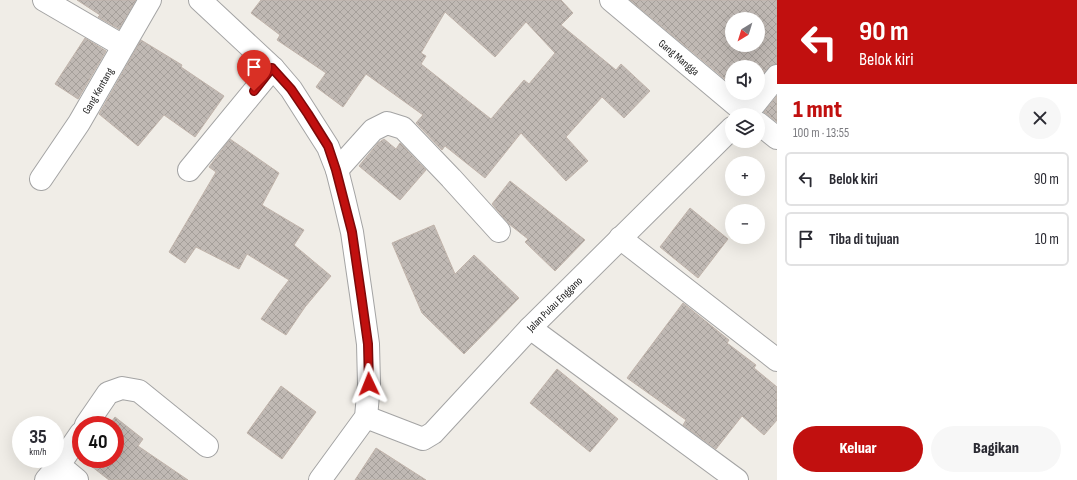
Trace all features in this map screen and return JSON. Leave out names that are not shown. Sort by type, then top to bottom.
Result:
[{"type":"street","points":[[44,0],[122,46]]},
{"type":"street","name":"Gang Kentang","points":[[41,179],[79,123],[122,46],[150,0]]},
{"type":"street","points":[[200,0],[272,68],[291,89],[308,114],[328,146],[336,170],[352,232],[367,337],[369,384],[366,417],[320,480]]},
{"type":"street","name":"Gang Mangga","points":[[611,0],[734,108]]},
{"type":"street","points":[[189,170],[272,68]]},
{"type":"street","name":"Jalan Pulau Enggano","points":[[754,108],[777,76]]},
{"type":"street","points":[[336,170],[373,130],[387,123],[403,128],[499,230]]},
{"type":"street","name":"Gang Mangga","points":[[765,131],[777,138]]},
{"type":"street","name":"Jalan Pulau Enggano","points":[[366,417],[423,439],[433,433],[530,328],[620,238],[725,139]]},
{"type":"street","points":[[620,238],[777,360]]},
{"type":"street","points":[[530,328],[737,480]]},
{"type":"street","points":[[92,416],[108,393],[122,388],[139,391],[207,446]]},
{"type":"street","points":[[72,446],[53,473],[77,480]]},
{"type":"building","points":[[77,0],[136,0],[119,29],[98,17],[100,15]]},
{"type":"building","points":[[261,0],[561,0],[573,13],[561,25],[616,70],[621,64],[650,91],[624,118],[602,97],[566,137],[588,161],[566,181],[521,133],[485,178],[445,146],[442,150],[416,123],[423,115],[366,74],[343,107],[316,87],[326,73],[277,40],[280,35],[251,13]],"holes":[[[445,12],[495,57],[526,22],[555,53],[529,84],[524,80],[491,119],[421,64],[426,56],[421,53]]]},
{"type":"building","points":[[630,0],[777,0],[777,64],[768,68],[765,72],[765,60],[725,60],[725,79]]},
{"type":"building","points":[[85,38],[106,51],[78,99],[55,84]]},
{"type":"building","points":[[141,40],[182,65],[181,67],[224,96],[195,137],[164,115],[138,146],[99,114]]},
{"type":"building","points":[[777,96],[777,122],[765,113]]},
{"type":"building","points":[[230,139],[279,173],[262,205],[304,230],[294,245],[331,276],[305,307],[286,335],[261,319],[289,280],[247,254],[239,269],[196,247],[185,263],[169,252],[216,172],[209,167]]},
{"type":"building","points":[[384,139],[396,149],[400,143],[426,170],[400,200],[359,166],[378,143]]},
{"type":"building","points":[[510,181],[585,240],[555,271],[525,242],[528,239],[509,224],[492,204]]},
{"type":"building","points":[[690,208],[725,237],[725,243],[698,278],[660,247]]},
{"type":"building","points":[[434,225],[455,274],[474,255],[519,298],[464,354],[422,313],[392,243]]},
{"type":"building","points":[[683,303],[729,340],[727,343],[756,365],[754,368],[777,387],[777,420],[764,435],[742,416],[716,449],[683,425],[686,420],[627,378]]},
{"type":"building","points":[[557,369],[618,419],[590,452],[530,403]]},
{"type":"building","points":[[281,386],[316,412],[282,459],[247,433]]},
{"type":"building","points":[[124,424],[143,439],[138,446],[188,480],[109,480],[94,468],[124,468]]},
{"type":"building","points":[[376,448],[426,480],[355,480]]},
{"type":"route","points":[[254,91],[272,68],[291,89],[328,146],[344,198],[352,232],[368,344],[369,384]]}]
